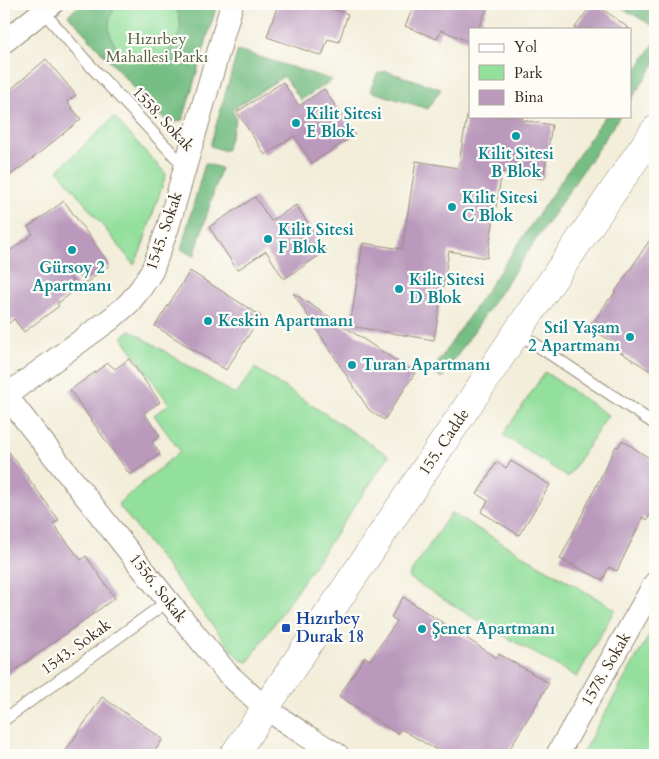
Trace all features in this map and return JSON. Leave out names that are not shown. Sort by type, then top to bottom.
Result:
[{"type":"street","name":"1545. Sokak","points":[[4,396],[112,318],[129,303],[152,271],[168,227],[232,4]]},
{"type":"street","points":[[4,42],[44,6]]},
{"type":"street","name":"155. Cadde","points":[[234,755],[655,130]]},
{"type":"street","name":"1556. Sokak","points":[[4,396],[227,673],[265,708],[338,755]]},
{"type":"street","name":"1578. Sokak","points":[[556,755],[653,590]]},
{"type":"lane","name":"1558. Sokak","points":[[44,6],[87,62],[185,167]]},
{"type":"lane","points":[[518,332],[655,424]]},
{"type":"lane","name":"1543. Sokak","points":[[4,720],[168,602]]},
{"type":"green space","name":"Hızırbey Mahallesi Parkı","points":[[82,4],[217,4],[183,119],[174,122],[159,115],[68,15]]},
{"type":"green space","name":"Hızırbey Mahallesi Parkı","points":[[82,4],[116,4],[109,23],[112,39],[119,49],[129,56],[140,59],[152,59],[163,54],[173,46],[179,33],[180,22],[177,10],[173,4],[217,4],[183,119],[174,122],[159,115],[68,15]]},
{"type":"green space","points":[[615,4],[647,4],[655,7],[655,27]]},
{"type":"green space","points":[[655,42],[655,64],[632,98],[632,76]]},
{"type":"green space","points":[[238,50],[332,80],[301,100],[284,76],[232,110],[236,118],[226,151],[210,146]]},
{"type":"green space","points":[[386,71],[441,89],[428,109],[370,91],[377,74]]},
{"type":"green space","points":[[114,117],[166,174],[141,250],[134,265],[58,170]]},
{"type":"green space","points":[[604,118],[619,118],[442,378],[432,371]]},
{"type":"green space","points":[[205,163],[221,168],[194,257],[181,249]]},
{"type":"green space","points":[[130,330],[236,395],[255,368],[389,456],[248,662],[241,660],[234,653],[118,504],[180,451],[154,415],[169,404],[122,337]]},
{"type":"green space","points":[[545,372],[608,415],[568,477],[503,435]]},
{"type":"green space","points":[[451,513],[615,609],[577,677],[490,628],[408,577]]},
{"type":"green space","points":[[655,625],[655,755],[581,755]]},
{"type":"building","points":[[278,4],[317,4],[348,14],[339,42],[328,39],[322,56],[267,37]]},
{"type":"building","points":[[415,4],[489,4],[478,28],[469,28],[469,42],[441,30],[437,39],[405,26]]},
{"type":"building","points":[[592,4],[596,4],[629,28],[575,28]]},
{"type":"building","points":[[46,59],[76,95],[67,102],[81,119],[4,180],[4,95]]},
{"type":"building","name":"Kilit Sitesi E Blok","points":[[283,82],[299,106],[324,89],[355,135],[312,163],[294,136],[265,155],[237,112]]},
{"type":"building","points":[[467,116],[469,118],[522,118],[522,120],[552,125],[543,179],[502,172],[487,258],[449,251],[434,340],[350,326],[363,243],[402,249],[416,161],[458,168]]},
{"type":"building","name":"Kilit Sitesi F Blok","points":[[255,197],[271,221],[296,205],[326,251],[284,279],[266,251],[237,270],[209,227]]},
{"type":"building","points":[[64,201],[110,265],[87,282],[63,267],[78,288],[57,304],[59,306],[24,332],[14,319],[4,327],[4,255],[33,234],[28,227]]},
{"type":"building","points":[[655,232],[655,374],[614,348],[616,344],[590,328]]},
{"type":"building","name":"Keskin Apartmanı","points":[[190,271],[261,316],[226,370],[155,326]]},
{"type":"building","name":"Turan Apartmanı","points":[[293,293],[415,373],[384,420],[369,410]]},
{"type":"building","points":[[129,359],[160,402],[144,413],[160,436],[152,442],[160,454],[130,475],[70,390],[108,363],[115,369]]},
{"type":"building","points":[[622,440],[655,462],[655,506],[647,520],[643,517],[617,571],[609,567],[603,580],[560,559],[616,446],[618,447]]},
{"type":"building","points":[[4,445],[59,520],[53,524],[81,560],[86,556],[115,598],[4,678]]},
{"type":"building","points":[[511,461],[550,485],[519,535],[481,512],[488,501],[477,494],[497,462],[506,468]]},
{"type":"building","points":[[403,597],[497,658],[499,654],[549,683],[506,755],[445,755],[401,729],[398,734],[339,696],[365,657],[370,660],[397,621],[391,617]]},
{"type":"building","points":[[102,697],[163,739],[152,755],[63,755]]},
{"type":"place","name":"Kilit Sitesi E Blok","points":[[296,123]]},
{"type":"place","name":"Kilit Sitesi B Blok","points":[[516,136]]},
{"type":"place","name":"Kilit Sitesi C Blok","points":[[452,207]]},
{"type":"place","name":"Kilit Sitesi F Blok","points":[[268,239]]},
{"type":"place","name":"Gürsoy 2 Apartmanı","points":[[72,250]]},
{"type":"place","name":"Kilit Sitesi D Blok","points":[[399,289]]},
{"type":"place","name":"Keskin Apartmanı","points":[[208,321]]},
{"type":"place","name":"Stil Yaşam 2 Apartmanı","points":[[630,337]]},
{"type":"place","name":"Turan Apartmanı","points":[[352,365]]},
{"type":"place","name":"Hızırbey Durak 18","points":[[286,628]]},
{"type":"place","name":"Şener Apartmanı","points":[[422,629]]}]
